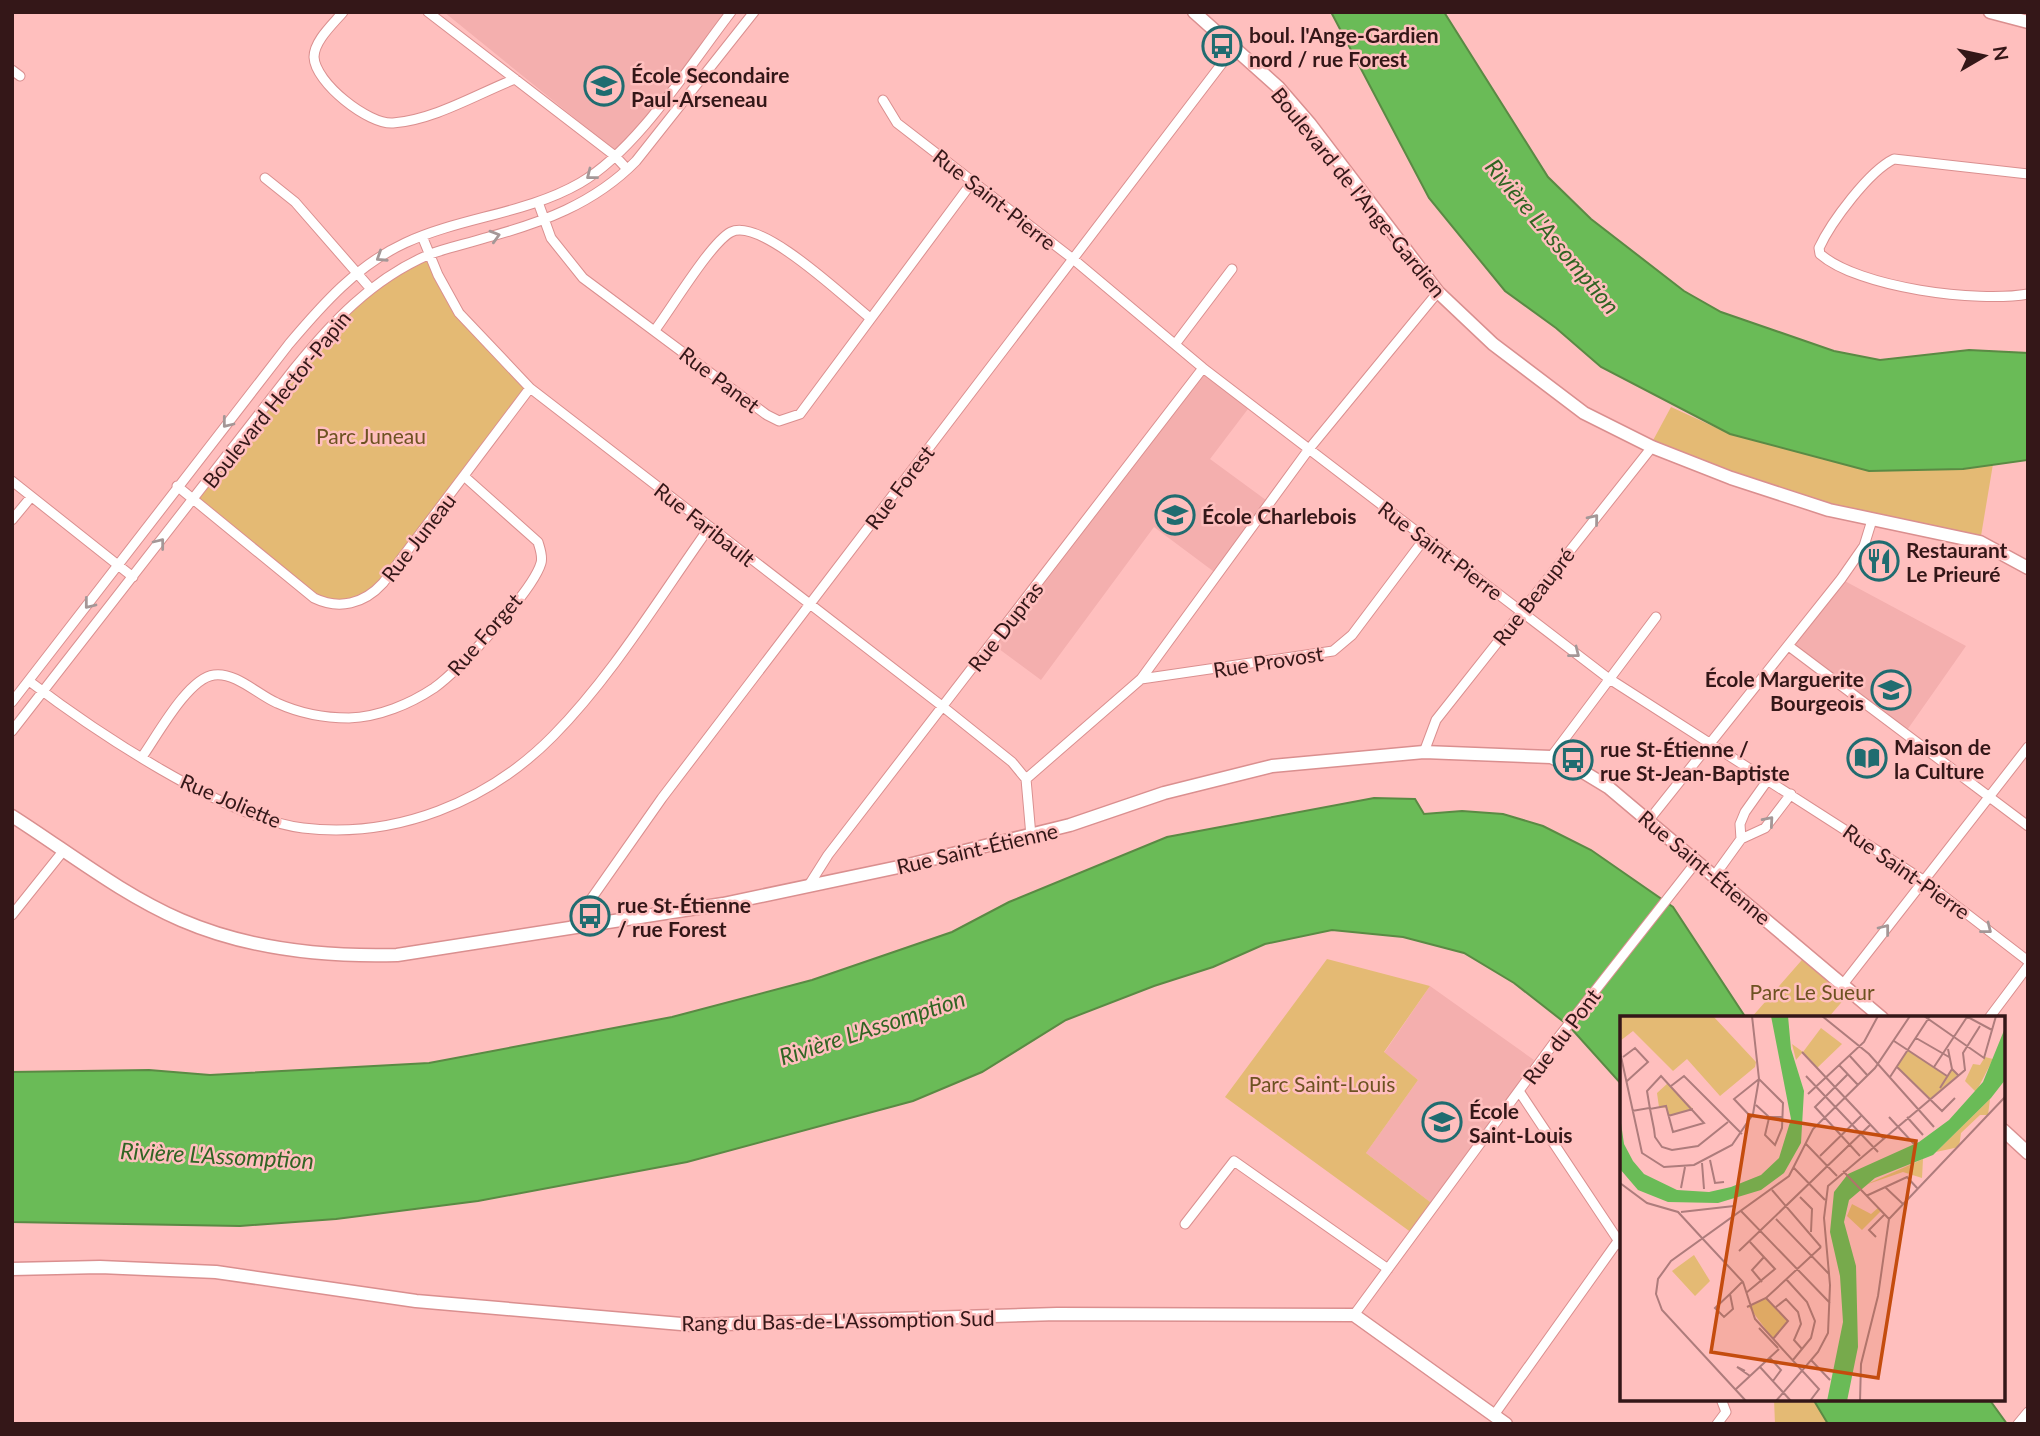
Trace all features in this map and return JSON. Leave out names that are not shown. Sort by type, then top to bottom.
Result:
[{"type":"street","points":[[342,12],[320,39],[314,56],[318,71],[324,81],[343,97],[379,122],[410,120],[515,79]]},
{"type":"street","points":[[428,12],[615,156],[627,170]]},
{"type":"street","name":"Boulevard Hector-Papin","points":[[12,702],[177,486],[318,309],[358,273],[395,248],[422,236],[538,202],[583,181],[631,140],[731,12]]},
{"type":"street","name":"Boulevard Hector-Papin","points":[[12,731],[318,339],[370,288],[429,255],[544,221],[588,199],[627,170],[754,12]]},
{"type":"street","name":"Boulevard de l'Ange-Gardien","points":[[1194,12],[1278,87],[1310,124],[1438,292],[1493,344],[1569,403],[1652,447],[1731,478],[1872,520],[1980,542],[2028,568]]},
{"type":"street","points":[[1990,12],[2028,22]]},
{"type":"street","name":"Rue Forest","points":[[570,929],[662,798],[1233,48]]},
{"type":"street","name":"Rue Saint-Pierre","points":[[883,100],[897,123],[1073,259],[1203,368],[1608,678],[1923,880],[2028,964]]},
{"type":"street","points":[[2028,174],[1894,159],[1882,165],[1870,177],[1819,248],[1820,254],[1832,264],[1874,280],[1976,298],[2028,294]]},
{"type":"street","points":[[265,178],[295,202],[370,288]]},
{"type":"street","name":"Rue Panet","points":[[538,202],[544,221],[564,258],[583,278],[766,415],[779,421],[800,414],[972,181]]},
{"type":"street","points":[[655,330],[720,240],[738,230],[752,231],[772,240],[870,318]]},
{"type":"street","name":"Rue Faribault","points":[[422,236],[459,313],[530,388],[942,706],[1012,762],[1026,779]]},
{"type":"street","points":[[1176,343],[1231,269]]},
{"type":"street","points":[[1031,836],[1026,779],[1141,679],[1309,449],[1438,292]]},
{"type":"street","name":"Rue Dupras","points":[[808,885],[828,855],[1203,368]]},
{"type":"street","name":"Rue Juneau","points":[[177,486],[314,598],[341,605],[358,601],[377,589],[465,477],[530,388]]},
{"type":"street","name":"Rue Beaupré","points":[[1424,752],[1436,720],[1652,447]]},
{"type":"street","name":"Rue Forget","points":[[142,757],[191,687],[215,675],[228,676],[292,709],[329,717],[352,718],[401,706],[449,677],[489,635],[515,602],[540,565],[542,554],[538,542],[465,477]]},
{"type":"street","points":[[12,481],[133,577]]},
{"type":"street","points":[[12,520],[31,496]]},
{"type":"street","points":[[1649,820],[1790,647],[1864,545],[1872,520]]},
{"type":"street","name":"Rue Joliette","points":[[29,681],[142,757],[251,812],[304,828],[328,830],[400,823],[464,802],[519,766],[563,725],[588,696],[709,528]]},
{"type":"street","name":"Rue Provost","points":[[1141,679],[1182,676],[1333,651],[1352,635],[1425,538]]},
{"type":"street","points":[[1551,757],[1656,617]]},
{"type":"street","points":[[1790,647],[2028,826]]},
{"type":"street","points":[[1844,983],[2028,747]]},
{"type":"street","name":"Rue Saint-Étienne","points":[[12,816],[139,898],[181,920],[243,939],[287,948],[358,955],[397,955],[723,904],[1031,836],[1164,793],[1272,765],[1424,752],[1551,757],[1608,787],[1844,983],[1880,1016]]},
{"type":"street","points":[[1741,839],[1741,824],[1745,812],[1767,781]]},
{"type":"street","points":[[1715,875],[1741,839],[1765,828],[1791,794]]},
{"type":"street","points":[[12,915],[64,850]]},
{"type":"street","name":"Rue du Pont","points":[[1354,1315],[1554,1043],[1698,861]]},
{"type":"street","points":[[1990,1016],[2028,964]]},
{"type":"street","points":[[1494,1415],[1620,1244],[1519,1091]]},
{"type":"street","points":[[2005,1132],[2027,1152]]},
{"type":"street","points":[[1185,1224],[1234,1161],[1388,1269]]},
{"type":"street","name":"Rang du Bas-de-L'Assomption Sud","points":[[12,1269],[100,1267],[216,1272],[416,1301],[693,1325],[1056,1314],[1354,1315]]},
{"type":"street","points":[[1354,1315],[1506,1424]]},
{"type":"street","points":[[1717,1424],[1726,1412],[1722,1401]]},
{"type":"street","points":[[2018,1424],[2028,1412]]},
{"type":"shaded area","name":"École Secondaire Paul-Arseneau","points":[[444,12],[730,12],[619,154]]},
{"type":"shaded area","name":"École Charlebois","points":[[1203,368],[1251,405],[1210,459],[1270,503],[1217,574],[1154,527],[1041,680],[991,643]]},
{"type":"shaded area","name":"École Marguerite Bourgeois","points":[[1841,579],[1966,646],[1905,733],[1790,647]]},
{"type":"shaded area","name":"École Saint-Louis","points":[[1430,986],[1534,1060],[1519,1091],[1434,1205],[1366,1153],[1418,1080],[1384,1053]]},
{"type":"green space","name":"Parc Juneau","points":[[429,255],[459,313],[530,388],[399,563],[358,601],[325,603],[194,501],[294,369],[370,288]]},
{"type":"green space","points":[[1671,407],[1730,434],[1869,471],[1963,469],[1993,464],[1980,542],[1872,520],[1650,446]]},
{"type":"green space","name":"Parc Le Sueur","points":[[1808,953],[1852,990],[1830,1016],[1753,1016]]},
{"type":"green space","name":"Parc Saint-Louis","points":[[1327,959],[1430,986],[1384,1052],[1418,1080],[1366,1153],[1434,1205],[1412,1233],[1225,1097]]},
{"type":"green space","points":[[1774,1401],[1814,1401],[1828,1424],[1775,1424]]},
{"type":"water","name":"Rivière L'Assomption","points":[[1331,12],[1444,12],[1548,177],[1591,219],[1684,291],[1721,312],[1834,351],[1880,360],[1969,350],[2028,353],[2028,460],[1963,469],[1869,471],[1730,434],[1601,367],[1556,328],[1505,291],[1429,198]]},
{"type":"water","name":"Rivière L'Assomption","points":[[1374,798],[1415,799],[1424,814],[1462,811],[1503,814],[1543,826],[1591,850],[1673,907],[1745,1016],[1620,1016],[1620,1083],[1569,1026],[1514,983],[1464,953],[1403,937],[1332,930],[1265,944],[1213,967],[1154,986],[1066,1020],[982,1072],[913,1101],[687,1162],[478,1201],[336,1219],[240,1226],[12,1222],[12,1072],[149,1070],[210,1075],[429,1063],[672,1017],[812,980],[952,932],[1009,902],[1167,837]]},
{"type":"water","points":[[1814,1401],[1990,1401],[2007,1424],[1828,1424]]},
{"type":"place","name":"boul. l'Ange-Gardien nord / rue Forest","points":[[1222,46]]},
{"type":"place","name":"École Secondaire Paul-Arseneau","points":[[604,86]]},
{"type":"place","name":"École Charlebois","points":[[1175,515]]},
{"type":"place","name":"Restaurant Le Prieuré","points":[[1879,561]]},
{"type":"place","name":"École Marguerite Bourgeois","points":[[1891,690]]},
{"type":"place","name":"Maison de la Culture","points":[[1867,758]]},
{"type":"place","name":"rue St-Étienne / rue St-Jean-Baptiste","points":[[1573,760]]},
{"type":"place","name":"rue St-Étienne / rue Forest","points":[[590,916]]},
{"type":"place","name":"École Saint-Louis","points":[[1442,1122]]}]
